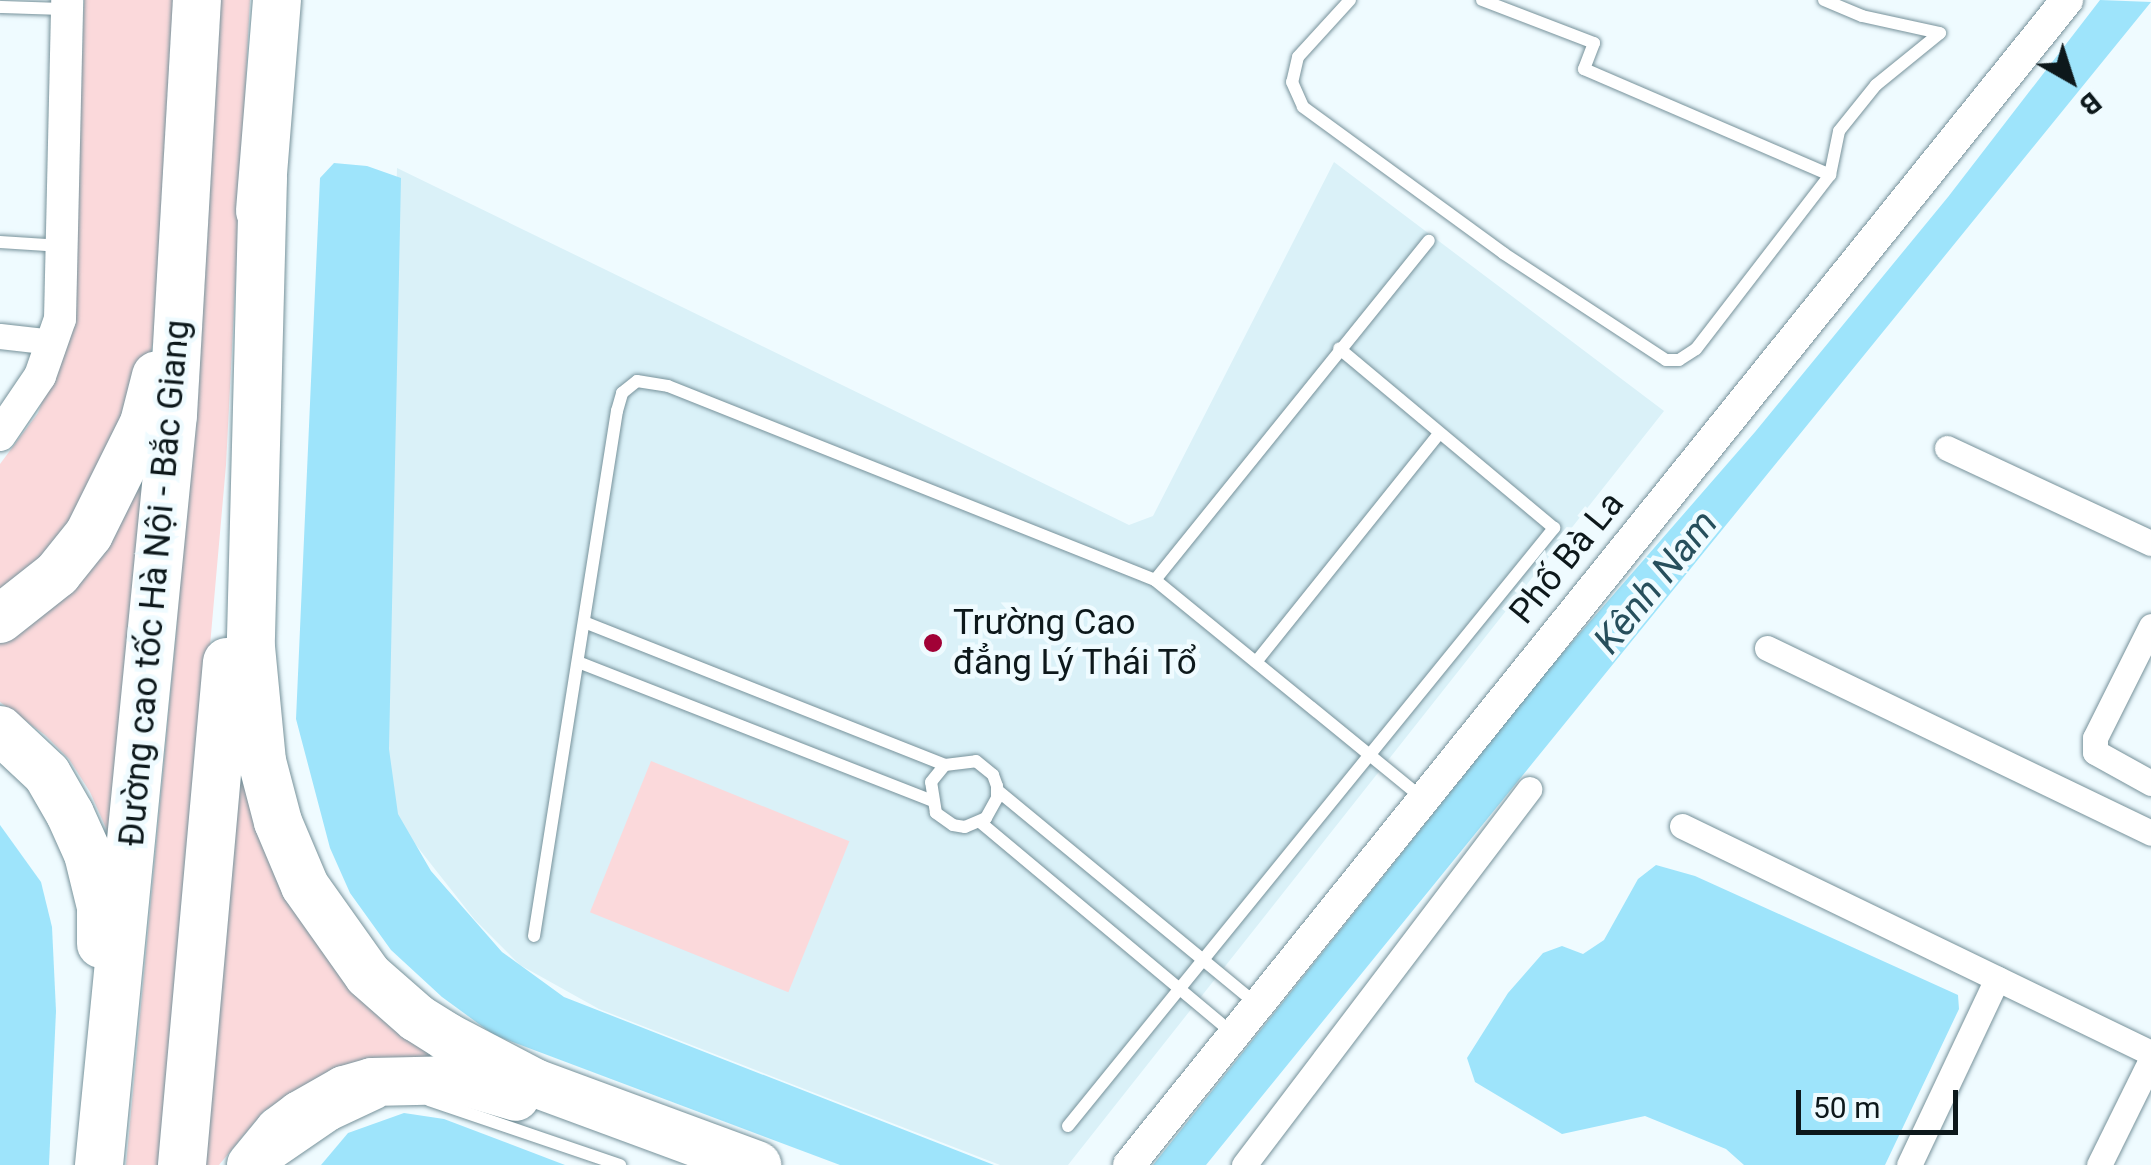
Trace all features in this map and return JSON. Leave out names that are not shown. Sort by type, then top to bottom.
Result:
[{"type":"highway","points":[[0,619],[73,556],[105,507],[144,423],[159,360],[196,0]]},
{"type":"highway","name":"Đường cao tốc Hà Nội - Bắc Giang","points":[[100,1165],[173,414],[196,0]]},
{"type":"highway","points":[[182,1165],[221,748],[277,0]]},
{"type":"highway","points":[[262,178],[251,647],[262,761],[278,822],[305,886],[368,975],[417,1018],[447,1038],[535,1083],[757,1165]]},
{"type":"highway","points":[[0,730],[47,774],[70,814],[88,854],[100,907],[89,1165]]},
{"type":"highway","points":[[251,1165],[279,1131],[322,1100],[372,1082],[429,1078],[459,1080],[513,1096],[699,1165]]},
{"type":"street","name":"Phố Bà La","points":[[1129,1165],[2066,0]]},
{"type":"street","points":[[0,436],[40,376],[60,318],[67,5]]},
{"type":"street","points":[[0,336],[52,342]]},
{"type":"street","points":[[1947,448],[2151,543]]},
{"type":"street","points":[[2151,626],[2095,738],[2095,752],[2100,759],[2151,783]]},
{"type":"street","points":[[1767,648],[2151,833]]},
{"type":"street","points":[[1244,1165],[1529,789]]},
{"type":"street","points":[[1682,826],[2151,1057],[2099,1165]]},
{"type":"street","points":[[1908,1165],[1997,979]]},
{"type":"lane","points":[[1350,0],[1298,56],[1292,82],[1302,108],[1503,253],[1666,360],[1679,360],[1696,348],[1830,175],[1839,131],[1876,85],[1940,33],[1862,16],[1824,0]]},
{"type":"lane","points":[[1482,0],[1594,43],[1584,69],[1830,175]]},
{"type":"lane","points":[[0,7],[67,5]]},
{"type":"lane","points":[[1155,580],[1338,348],[1429,241]]},
{"type":"lane","points":[[0,242],[62,246]]},
{"type":"lane","points":[[1068,1126],[1554,528],[1338,348]]},
{"type":"lane","points":[[534,936],[617,411],[622,393],[636,382],[668,386],[1155,580],[1423,798]]},
{"type":"lane","points":[[1256,662],[1438,435]]},
{"type":"lane","points":[[584,622],[944,765],[976,761],[993,776],[997,790],[994,809],[980,822],[953,825],[936,813],[931,800],[932,782],[944,765]]},
{"type":"lane","points":[[578,662],[931,800]]},
{"type":"lane","points":[[997,790],[1257,1004]]},
{"type":"lane","points":[[980,822],[1233,1034]]},
{"type":"lane","points":[[275,1165],[335,1123],[382,1101],[423,1099],[620,1165]]},
{"type":"shaded area","points":[[84,0],[182,0],[157,322],[150,357],[90,510],[0,604],[0,464],[38,413],[74,315]]},
{"type":"shaded area","points":[[211,0],[250,0],[226,465],[164,1165],[126,1165],[176,634]]},
{"type":"shaded area","name":"Trường Cao đẳng Lý Thái Tổ","points":[[1334,162],[1664,411],[1068,1165],[1000,1165],[599,1009],[520,965],[475,920],[401,826],[390,802],[383,710],[397,168],[1129,525],[1153,516]]},
{"type":"shaded area","points":[[149,469],[133,923],[106,828],[90,792],[69,759],[45,735],[0,702],[0,637],[104,547]]},
{"type":"shaded area","points":[[238,733],[263,818],[470,1063],[310,1084],[264,1111],[219,1165],[199,1165]]},
{"type":"shaded area","points":[[651,761],[849,841],[788,992],[590,912]]},
{"type":"water","name":"Kênh Nam","points":[[2100,0],[2151,2],[1206,1165],[1153,1165],[1547,671],[1755,432],[1948,197]]},
{"type":"water","points":[[334,163],[367,166],[401,178],[389,749],[398,814],[431,871],[502,952],[564,997],[994,1165],[840,1165],[494,1035],[442,997],[391,950],[350,893],[330,848],[296,719],[320,178]]},
{"type":"water","points":[[0,825],[41,882],[52,927],[56,1011],[49,1165],[0,1165]]},
{"type":"water","points":[[1656,865],[1695,876],[1958,995],[1959,1009],[1885,1165],[1744,1165],[1726,1149],[1645,1116],[1562,1134],[1475,1082],[1467,1058],[1508,993],[1543,953],[1562,946],[1583,954],[1604,940],[1638,879]]},
{"type":"water","points":[[404,1113],[444,1119],[565,1165],[321,1165],[348,1133]]},
{"type":"place","name":"Trường Cao đẳng Lý Thái Tổ","points":[[933,643]]}]
